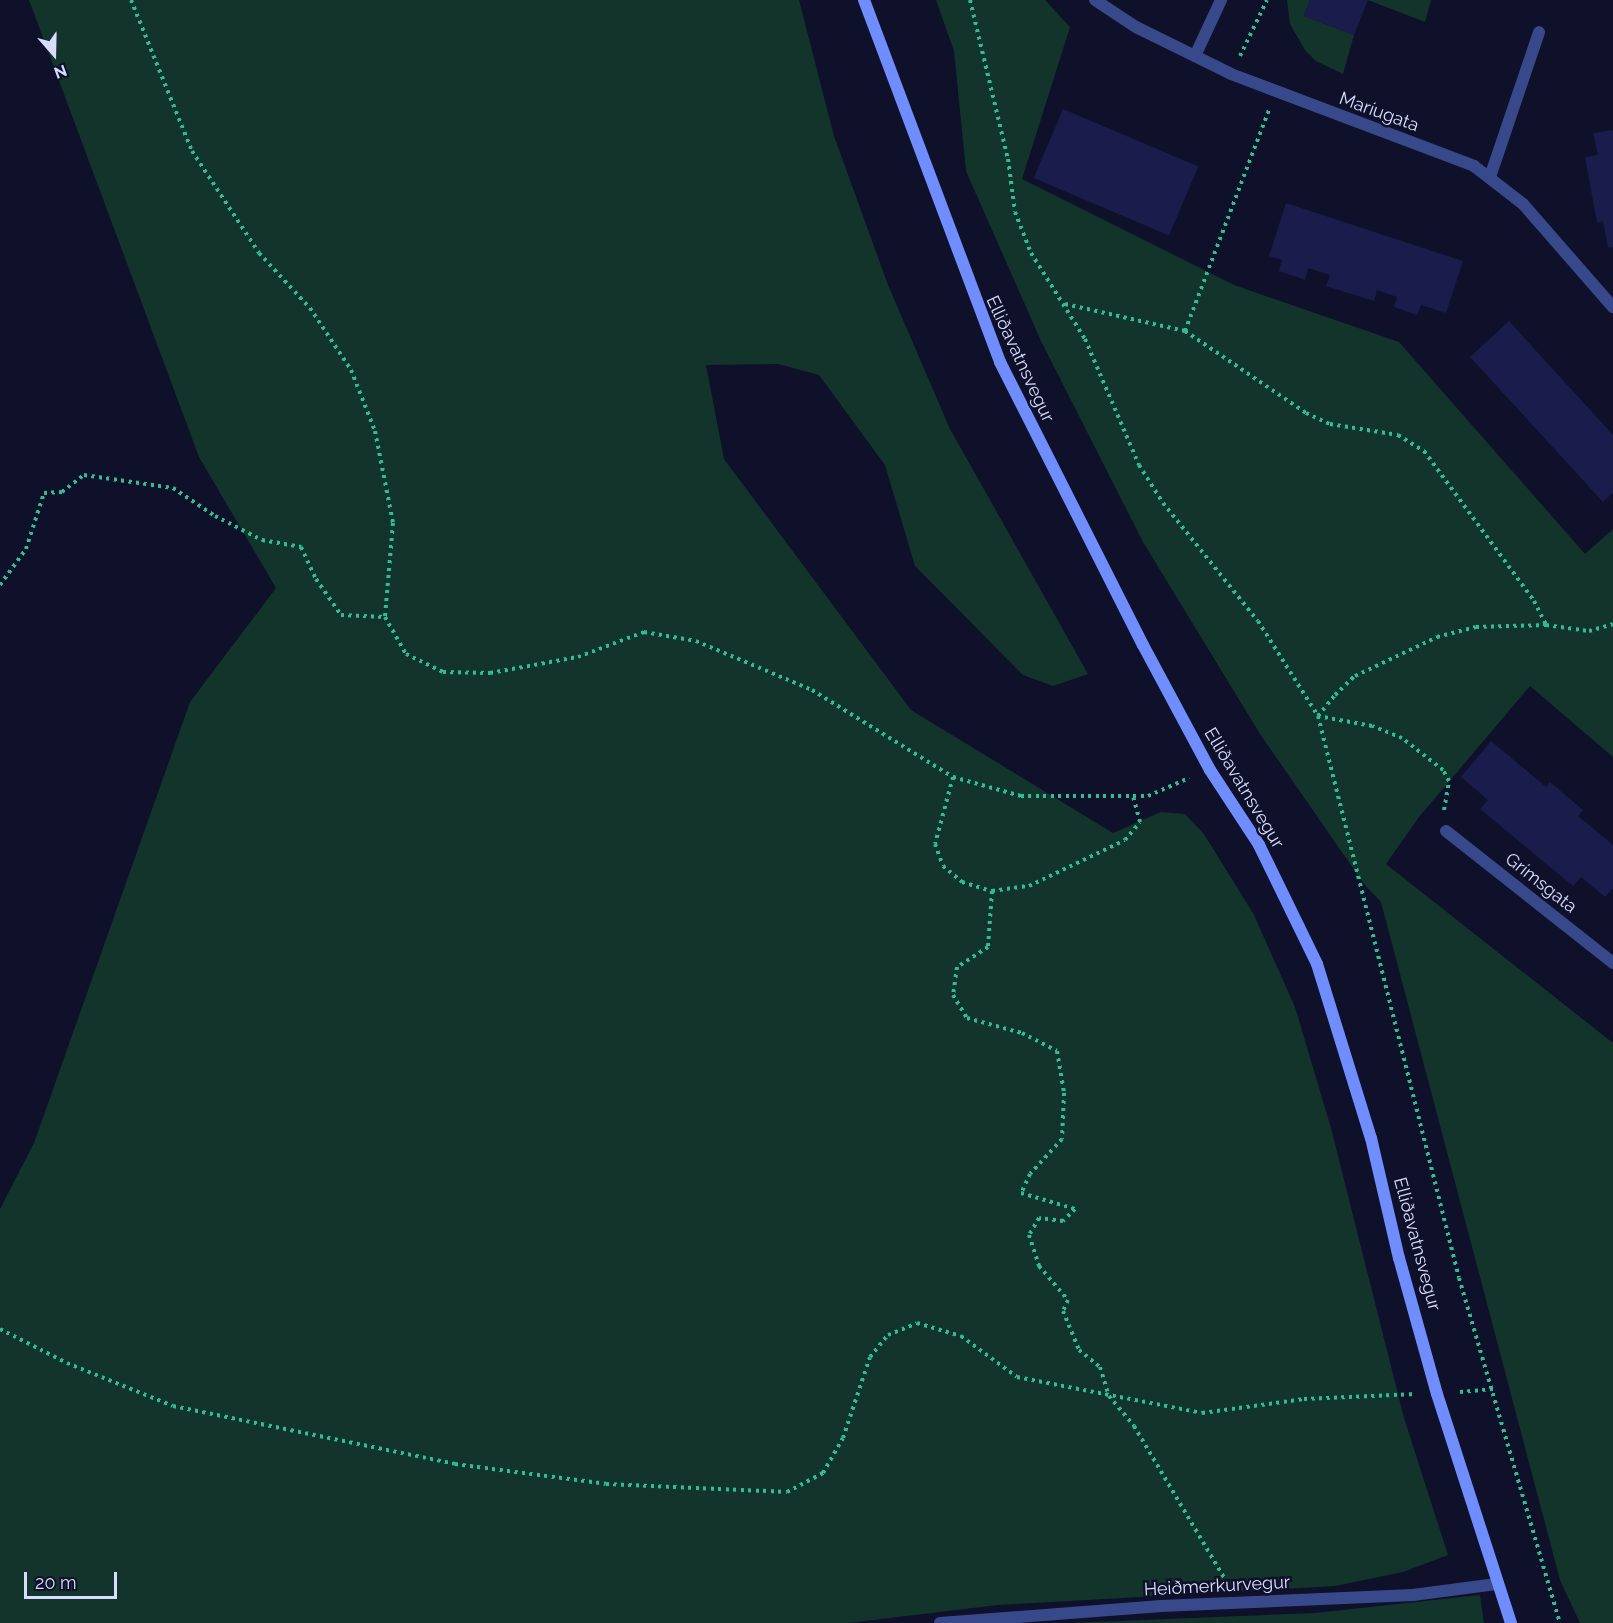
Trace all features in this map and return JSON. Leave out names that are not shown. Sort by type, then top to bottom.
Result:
[{"type":"main road","name":"Elliðavatnsvegur","points":[[864,0],[999,362],[1210,770],[1259,844],[1317,964],[1371,1138],[1399,1258],[1437,1394],[1496,1584],[1511,1623]]},
{"type":"street","name":"Maríugata","points":[[1095,0],[1136,27],[1231,74],[1474,166],[1523,204],[1613,307]]},
{"type":"street","points":[[1195,56],[1221,0]]},
{"type":"street","points":[[1490,177],[1539,32]]},
{"type":"street","name":"Grímsgata","points":[[1446,831],[1613,963]]},
{"type":"street","name":"Heiðmerkurvegur","points":[[940,1623],[1238,1602],[1413,1595],[1496,1584]]},
{"type":"path","points":[[131,0],[192,151],[258,253],[310,308],[351,370],[375,431],[393,523],[385,617],[406,654],[443,672],[490,673],[578,657],[644,633],[696,641],[812,690],[953,777],[1021,796],[1148,796],[1210,770]]},
{"type":"path","points":[[970,0],[1008,159],[1015,212],[1031,254],[1065,304],[1085,339],[1139,465],[1163,503],[1258,621],[1318,716],[1456,1267],[1560,1623]]},
{"type":"path","points":[[1231,74],[1267,0]]},
{"type":"path","points":[[1185,331],[1275,92]]},
{"type":"path","points":[[1065,304],[1185,331],[1306,413],[1330,424],[1398,435],[1424,451],[1534,601],[1546,625]]},
{"type":"path","points":[[0,585],[26,549],[44,494],[62,492],[84,475],[173,488],[215,516],[262,540],[302,547],[316,579],[341,615],[385,617]]},
{"type":"path","points":[[1318,716],[1355,676],[1437,637],[1476,627],[1546,625],[1589,631],[1613,624]]},
{"type":"path","points":[[1318,716],[1372,726],[1402,738],[1443,770],[1449,781],[1444,801],[1446,831]]},
{"type":"path","points":[[953,777],[935,844],[942,866],[962,882],[992,891],[1029,886],[1125,840],[1140,822],[1133,796]]},
{"type":"path","points":[[992,891],[988,947],[957,967],[953,995],[967,1018],[1022,1033],[1057,1051],[1064,1093],[1062,1139],[1030,1174],[1021,1193],[1075,1209],[1063,1221],[1039,1218],[1029,1235],[1039,1266],[1068,1300],[1063,1311],[1079,1350],[1100,1367],[1109,1396],[1134,1426],[1238,1602]]},
{"type":"path","points":[[0,1329],[67,1363],[173,1406],[455,1464],[606,1484],[787,1492],[823,1473],[843,1438],[870,1357],[888,1335],[917,1323],[961,1336],[1017,1377],[1202,1413],[1304,1399],[1437,1394],[1493,1389]]},
{"type":"green space","points":[[29,0],[799,0],[834,136],[888,285],[950,429],[1088,674],[1053,686],[1023,675],[915,566],[885,465],[819,375],[778,364],[706,365],[724,459],[911,710],[1113,833],[1161,812],[1185,814],[1204,834],[1254,915],[1295,1007],[1331,1128],[1404,1418],[1448,1555],[1403,1572],[1335,1586],[998,1605],[848,1623],[0,1623],[0,1209],[34,1143],[190,702],[276,588],[199,457]]},
{"type":"green space","points":[[936,0],[1045,0],[1070,27],[1022,179],[1234,285],[1399,342],[1585,554],[1613,529],[1613,757],[1530,686],[1419,817],[1386,864],[1613,1043],[1613,1623],[1580,1623],[1560,1580],[1381,902],[1364,884],[1260,734],[1143,542],[1041,341],[966,171],[954,51]]},
{"type":"green space","points":[[1287,0],[1310,0],[1304,16],[1354,35],[1343,74],[1316,61],[1305,50],[1290,24]]},
{"type":"green space","points":[[1368,0],[1431,0],[1425,22]]},
{"type":"green space","points":[[1480,1595],[1484,1623],[1069,1623],[1315,1613]]},
{"type":"building","points":[[1310,0],[1368,0],[1354,35],[1304,16]]},
{"type":"building","points":[[1063,109],[1198,166],[1169,235],[1034,178]]},
{"type":"building","points":[[1613,130],[1613,247],[1608,248],[1603,221],[1597,223],[1585,157],[1598,155],[1593,133]]},
{"type":"building","points":[[1286,203],[1463,261],[1446,313],[1421,305],[1417,315],[1394,307],[1397,297],[1377,290],[1374,301],[1326,286],[1330,275],[1308,268],[1305,280],[1279,271],[1282,260],[1269,256]]},
{"type":"building","points":[[1509,321],[1613,435],[1613,493],[1603,502],[1470,357]]},
{"type":"building","points":[[1491,741],[1546,787],[1550,782],[1583,810],[1578,816],[1613,845],[1613,888],[1605,897],[1581,877],[1573,886],[1480,809],[1488,800],[1461,777]]}]
